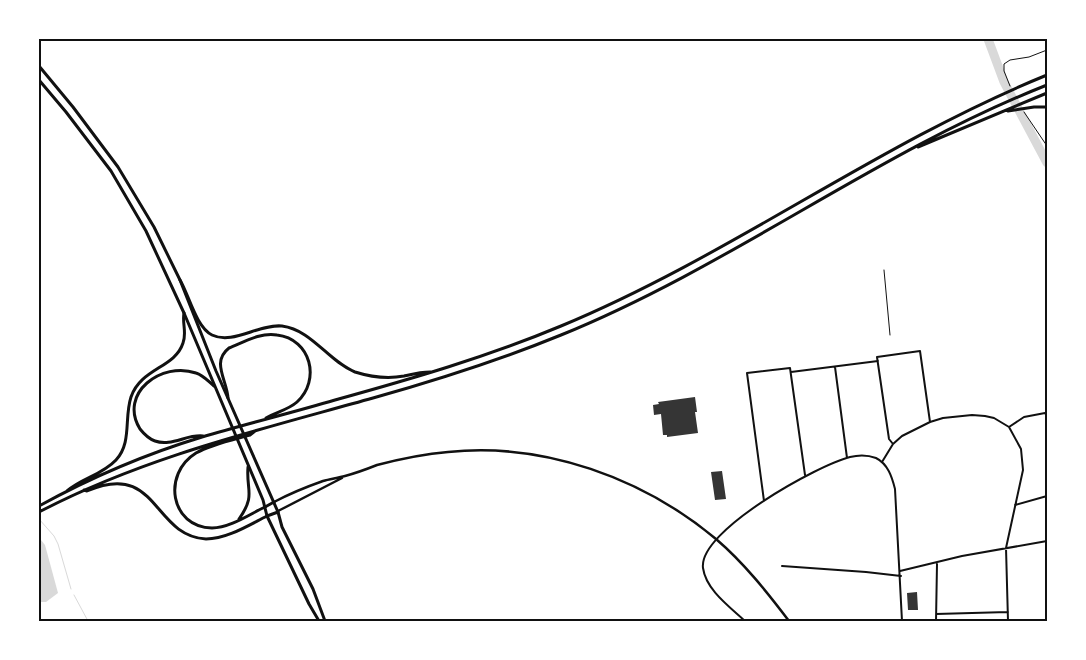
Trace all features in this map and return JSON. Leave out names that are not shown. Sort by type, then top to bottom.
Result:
[{"type":"main road","points":[[39,66],[73,107],[118,167],[154,227],[201,326],[211,335],[229,338],[265,327],[281,326],[306,335],[338,362],[365,375],[392,377],[433,372]]},
{"type":"main road","points":[[67,491],[133,462],[204,436],[433,372],[545,333],[648,287],[882,154],[994,98],[1047,75]]},
{"type":"main road","points":[[39,80],[89,141],[124,192],[161,262],[268,516],[309,604],[320,621]]},
{"type":"main road","points":[[39,512],[134,469],[187,450],[437,379],[519,352],[576,329],[639,300],[701,268],[904,152],[998,106],[1047,85]]},
{"type":"main road","points":[[904,152],[1047,93]]},
{"type":"main road","points":[[1004,112],[1034,107],[1047,107]]},
{"type":"main road","points":[[180,280],[249,448],[274,502],[282,526],[313,589],[325,621]]},
{"type":"main road","points":[[39,506],[106,468],[120,454],[125,441],[128,409],[133,391],[147,375],[167,363],[180,351],[185,335],[184,313]]},
{"type":"main road","points":[[228,398],[219,366],[222,355],[229,348],[262,336],[277,334],[292,339],[303,350],[310,363],[311,374],[308,384],[302,397],[296,403],[263,420]]},
{"type":"main road","points":[[204,436],[195,435],[171,442],[155,441],[143,433],[138,425],[134,413],[135,404],[138,395],[148,382],[169,371],[185,370],[196,373],[214,386]]},
{"type":"main road","points":[[256,430],[250,435],[205,448],[195,454],[183,465],[175,479],[176,499],[181,511],[190,521],[202,526],[215,528],[274,502]]},
{"type":"main road","points":[[239,519],[250,500],[248,467]]},
{"type":"main road","points":[[84,490],[87,491],[111,484],[127,484],[147,495],[171,523],[196,538],[207,539],[223,536],[278,512]]},
{"type":"street","points":[[893,444],[889,439],[877,357],[920,351],[930,422]]},
{"type":"street","points":[[791,372],[878,361]]},
{"type":"street","points":[[835,367],[847,458]]},
{"type":"street","points":[[764,501],[747,373],[790,368],[805,476]]},
{"type":"street","points":[[1009,427],[1024,417],[1045,413],[1047,416]]},
{"type":"street","points":[[882,462],[893,444],[907,433],[930,422],[957,416],[985,416],[994,418],[1009,427],[1021,449],[1024,470],[1006,548],[1008,621]]},
{"type":"street","points":[[274,502],[323,481],[410,457],[450,452],[485,451],[531,455],[576,464],[621,480],[662,502],[697,524],[717,540],[759,584],[789,621]]},
{"type":"street","points":[[745,621],[713,590],[707,579],[703,562],[709,550],[717,540],[746,514],[805,476],[847,458],[864,456],[872,457],[882,462],[890,473],[895,489],[902,621]]},
{"type":"street","points":[[278,512],[346,476]]},
{"type":"street","points":[[1015,505],[1047,496]]},
{"type":"street","points":[[900,571],[962,556],[1047,541]]},
{"type":"street","points":[[936,621],[937,563]]},
{"type":"street","points":[[782,566],[901,576]]},
{"type":"street","points":[[936,614],[1008,612]]},
{"type":"path","points":[[884,270],[890,334]]},
{"type":"shaded area","points":[[39,539],[45,545],[58,593],[46,602],[40,602],[39,600]]},
{"type":"building","points":[[695,397],[698,433],[667,437],[667,435],[663,435],[661,414],[654,415],[653,405],[659,404],[658,402]]},
{"type":"building","points":[[722,471],[726,499],[715,500],[711,472]]},
{"type":"building","points":[[917,592],[918,610],[908,610],[907,593]]},
{"type":"waterway","points":[[988,39],[1004,82],[1047,163]]},
{"type":"waterway","points":[[39,519],[54,536],[58,544],[71,589]]},
{"type":"waterway","points":[[74,595],[88,621]]}]
